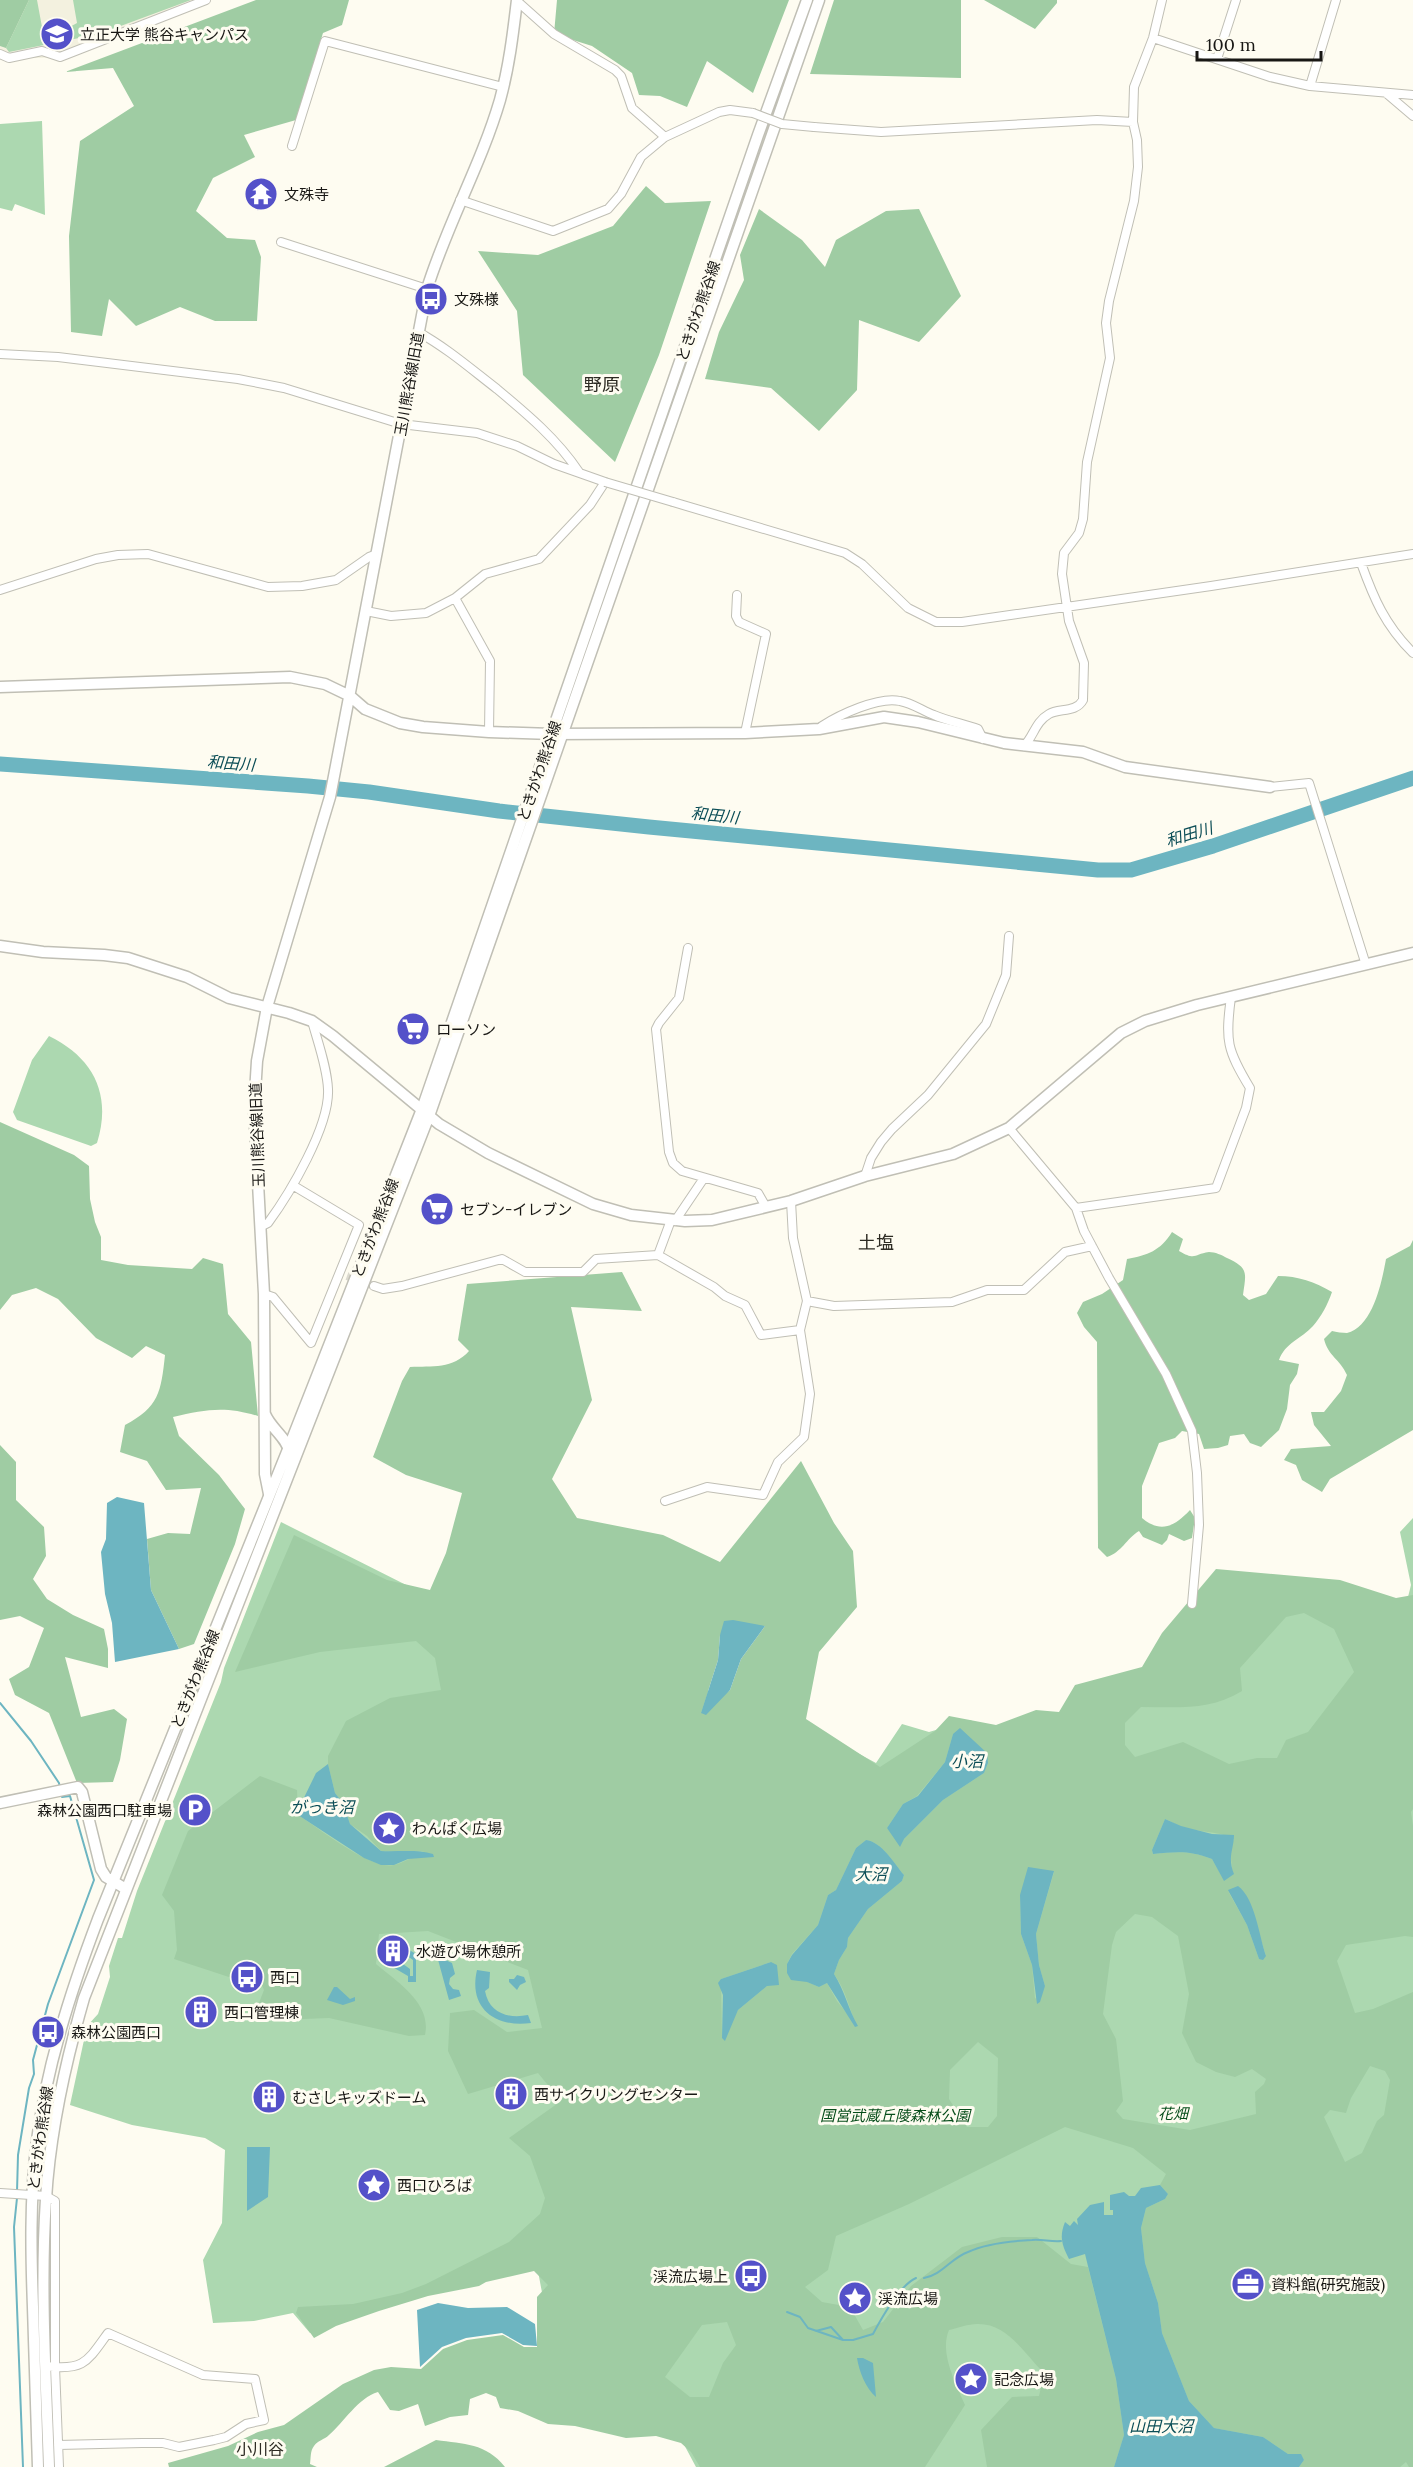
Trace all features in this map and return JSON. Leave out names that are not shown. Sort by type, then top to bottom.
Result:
[{"type":"main road","name":"ときがわ熊谷線","points":[[558,734],[758,135],[807,0]]},
{"type":"main road","name":"ときがわ熊谷線","points":[[49,2467],[50,2367],[44,2235],[46,2196],[60,2093],[75,2028],[91,1979],[293,1465],[426,1113],[819,0]]},
{"type":"main road","name":"玉川熊谷線旧道","points":[[269,1494],[265,1474],[264,1294],[254,1086],[258,1053],[267,1007],[330,797],[427,289],[441,247],[491,125],[503,87],[511,53],[517,1]]},
{"type":"main road","points":[[0,687],[290,677],[325,684],[350,696],[365,709],[400,723],[489,732],[745,733],[819,729],[884,717],[918,722],[984,739],[1024,746],[1064,748],[1083,752],[1125,767],[1270,787]]},
{"type":"main road","points":[[0,946],[43,952],[128,958],[187,977],[229,998],[312,1021],[426,1113],[488,1153],[593,1204],[631,1215],[673,1220],[712,1220],[791,1201],[865,1176],[953,1154],[1009,1128],[1121,1034],[1144,1021],[1413,953]]},
{"type":"main road","name":"ときがわ熊谷線","points":[[38,2467],[31,2236],[32,2195],[36,2146],[52,2057],[70,1995],[113,1882],[426,1113]]},
{"type":"main road","points":[[264,1411],[274,1429],[289,1447],[293,1465]]},
{"type":"main road","points":[[274,1429],[285,1430],[298,1423]]},
{"type":"main road","points":[[0,1803],[78,1787],[82,1792],[101,1869],[106,1877],[126,1889]]},
{"type":"street","points":[[0,54],[9,58],[42,51],[60,57],[207,0]]},
{"type":"street","points":[[1024,746],[1032,738],[1038,723],[1051,712],[1064,711],[1080,704],[1083,700],[1084,663],[1069,621],[1062,574],[1064,553],[1079,533],[1083,519],[1087,462],[1110,358],[1106,323],[1109,301],[1135,190],[1138,147],[1133,122],[1134,87],[1153,38],[1162,0]]},
{"type":"street","points":[[1216,59],[1236,0]]},
{"type":"street","points":[[1310,86],[1336,0]]},
{"type":"street","points":[[517,1],[554,34],[615,70],[621,76],[632,108],[665,137]]},
{"type":"street","points":[[1153,38],[1270,77],[1310,86],[1413,95]]},
{"type":"street","points":[[292,146],[325,41],[503,87]]},
{"type":"street","points":[[1386,93],[1413,116]]},
{"type":"street","points":[[460,201],[553,231],[608,209],[621,194],[641,157],[665,137],[719,112],[730,110],[753,113],[782,124],[881,132],[1097,120],[1133,122]]},
{"type":"street","points":[[281,242],[427,289]]},
{"type":"street","points":[[418,332],[461,360],[535,420],[566,452],[579,473]]},
{"type":"street","points":[[0,354],[58,357],[238,379],[284,388],[401,424],[477,433],[517,446],[554,464],[605,482],[845,554],[862,564],[908,608],[936,622],[962,622],[1413,554]]},
{"type":"street","points":[[366,611],[391,616],[426,613],[455,598],[485,574],[539,559],[590,505],[605,482]]},
{"type":"street","points":[[0,590],[96,559],[118,555],[148,554],[268,587],[302,586],[336,580],[369,556],[377,554]]},
{"type":"street","points":[[1361,563],[1375,603],[1396,636],[1413,653]]},
{"type":"street","points":[[737,595],[736,616],[739,622],[766,634],[745,733]]},
{"type":"street","points":[[455,598],[490,662],[489,732]]},
{"type":"street","points":[[819,729],[833,718],[885,701],[899,700],[936,716],[978,729],[984,739]]},
{"type":"street","points":[[1270,787],[1309,783],[1366,965]]},
{"type":"street","points":[[865,1176],[871,1158],[892,1129],[928,1095],[987,1024],[1006,975],[1009,936]]},
{"type":"street","points":[[688,948],[680,998],[656,1029],[669,1152],[673,1163],[682,1171],[758,1193],[766,1207]]},
{"type":"street","points":[[1076,1208],[1216,1188],[1246,1108],[1250,1088],[1235,1063],[1227,1036],[1232,997]]},
{"type":"street","points":[[262,1226],[268,1223],[294,1186],[327,1103],[328,1086],[312,1021]]},
{"type":"street","points":[[1009,1128],[1076,1208],[1092,1246],[1166,1374],[1192,1431],[1197,1473],[1199,1525],[1192,1604]]},
{"type":"street","points":[[658,1255],[673,1220],[704,1178]]},
{"type":"street","points":[[264,1294],[273,1297],[311,1343],[343,1275],[358,1225],[294,1186]]},
{"type":"street","points":[[665,1501],[707,1487],[764,1495],[777,1462],[804,1437],[810,1394],[800,1330],[807,1301],[793,1238],[791,1201]]},
{"type":"street","points":[[807,1301],[834,1306],[952,1302],[987,1290],[1024,1290],[1065,1252],[1092,1246]]},
{"type":"street","points":[[374,1286],[382,1289],[402,1286],[502,1259],[525,1272],[583,1272],[596,1259],[658,1255],[714,1287],[725,1296],[745,1305],[761,1335],[800,1330]]},
{"type":"street","points":[[0,2193],[46,2196]]},
{"type":"street","points":[[58,2445],[163,2443],[179,2447],[225,2437],[246,2424],[264,2420],[255,2379],[203,2375],[108,2333],[87,2361],[76,2366],[50,2367],[59,2467]]},
{"type":"shaded area","name":"立正大学 熊谷キャンパス","points":[[0,0],[203,0],[60,56],[19,58],[0,53]]},
{"type":"green space","points":[[0,0],[29,0],[6,48],[0,46]]},
{"type":"green space","points":[[29,0],[37,0],[42,27],[48,39],[77,23],[73,0],[191,0],[99,34],[9,52],[6,48]]},
{"type":"green space","points":[[256,0],[349,0],[342,25],[323,33],[296,120],[244,135],[255,157],[213,178],[196,211],[227,238],[255,240],[261,257],[257,321],[215,321],[180,307],[136,326],[109,299],[102,336],[71,332],[69,236],[80,141],[134,106],[113,68],[65,72]]},
{"type":"green space","points":[[557,0],[789,0],[753,93],[707,61],[687,107],[660,96],[639,95],[632,73],[592,46],[554,34]]},
{"type":"green space","points":[[834,0],[961,0],[961,78],[810,74]]},
{"type":"green space","points":[[984,0],[1057,0],[1057,3],[1035,29]]},
{"type":"green space","points":[[42,121],[45,215],[15,204],[12,211],[0,208],[0,124]]},
{"type":"green space","points":[[646,186],[665,203],[711,201],[659,355],[615,462],[523,375],[517,311],[478,251],[538,255],[613,226]]},
{"type":"green space","points":[[759,209],[802,240],[825,267],[836,240],[886,211],[919,209],[961,296],[919,342],[859,320],[857,390],[819,431],[771,388],[705,379],[719,332],[744,280],[740,255]]},
{"type":"green space","points":[[49,1036],[78,1055],[96,1080],[102,1109],[101,1126],[97,1143],[91,1146],[17,1120],[13,1112],[32,1060]]},
{"type":"green space","points":[[0,1122],[74,1155],[89,1166],[90,1199],[101,1237],[101,1260],[128,1265],[192,1269],[203,1258],[223,1264],[228,1314],[251,1342],[258,1416],[236,1411],[216,1410],[173,1417],[179,1436],[219,1475],[245,1509],[235,1544],[194,1644],[179,1649],[151,1590],[147,1539],[168,1533],[190,1534],[201,1488],[166,1490],[147,1461],[120,1452],[125,1425],[152,1405],[160,1389],[165,1355],[146,1346],[132,1358],[96,1338],[58,1299],[36,1288],[12,1295],[0,1310]]},
{"type":"green space","points":[[1172,1232],[1183,1239],[1179,1251],[1192,1256],[1214,1253],[1243,1268],[1245,1276],[1243,1295],[1249,1300],[1266,1294],[1278,1276],[1306,1280],[1332,1292],[1316,1322],[1285,1349],[1279,1360],[1299,1364],[1297,1374],[1290,1385],[1287,1409],[1279,1430],[1261,1447],[1250,1443],[1244,1434],[1230,1436],[1228,1445],[1204,1449],[1199,1434],[1182,1431],[1175,1438],[1159,1443],[1142,1486],[1142,1518],[1155,1526],[1168,1526],[1190,1510],[1195,1518],[1192,1538],[1184,1541],[1169,1534],[1162,1545],[1143,1537],[1139,1531],[1107,1557],[1098,1548],[1097,1342],[1084,1327],[1077,1313],[1083,1302],[1102,1294],[1123,1280],[1127,1259],[1153,1251],[1163,1244]]},
{"type":"green space","points":[[1413,1240],[1413,1430],[1330,1479],[1322,1492],[1302,1480],[1296,1465],[1284,1460],[1291,1449],[1331,1446],[1314,1425],[1311,1412],[1324,1412],[1341,1391],[1347,1375],[1328,1350],[1324,1339],[1332,1331],[1347,1333],[1364,1322],[1375,1302],[1386,1259],[1410,1246]]},
{"type":"green space","name":"国営武蔵丘陵森林公園","points":[[622,1272],[642,1311],[571,1307],[592,1400],[552,1479],[577,1518],[663,1535],[720,1562],[801,1461],[834,1523],[853,1551],[857,1607],[819,1652],[806,1719],[880,1767],[935,1731],[949,1716],[996,1725],[1036,1710],[1059,1712],[1075,1685],[1142,1667],[1162,1633],[1216,1569],[1340,1580],[1396,1598],[1413,1595],[1413,1809],[1411,1812],[1413,1937],[1405,1936],[1346,1945],[1337,1961],[1355,2013],[1373,2009],[1413,1992],[1413,2467],[1409,2467],[1406,2462],[1400,2467],[1299,2467],[1304,2460],[1300,2454],[1288,2454],[1263,2437],[1214,2428],[1189,2401],[1162,2333],[1158,2303],[1145,2263],[1141,2228],[1146,2208],[1165,2199],[1168,2194],[1160,2185],[1166,2174],[1133,2148],[1065,2127],[909,2204],[836,2236],[828,2270],[805,2287],[822,2302],[850,2307],[863,2330],[883,2322],[911,2286],[962,2247],[1002,2237],[1037,2237],[1071,2264],[1088,2267],[1116,2379],[1124,2435],[1114,2467],[987,2467],[981,2430],[1012,2397],[1039,2396],[1044,2373],[1007,2334],[988,2325],[977,2324],[949,2330],[946,2339],[947,2358],[965,2405],[925,2467],[700,2467],[691,2452],[681,2443],[656,2436],[626,2438],[575,2426],[548,2424],[518,2411],[500,2408],[496,2397],[486,2393],[470,2399],[468,2415],[450,2417],[425,2426],[418,2404],[399,2411],[390,2410],[378,2392],[364,2399],[329,2435],[316,2444],[312,2450],[310,2464],[317,2467],[169,2467],[168,2463],[228,2446],[258,2432],[284,2425],[343,2384],[374,2370],[391,2367],[421,2369],[443,2349],[467,2340],[503,2335],[524,2347],[537,2347],[537,2297],[548,2285],[534,2271],[486,2282],[479,2286],[428,2296],[336,2326],[314,2338],[296,2313],[298,2307],[353,2304],[402,2293],[426,2284],[509,2242],[540,2214],[545,2198],[530,2156],[509,2138],[561,2101],[538,2073],[468,2094],[448,2051],[450,2013],[474,2010],[507,2032],[542,2028],[528,1970],[428,1931],[379,1934],[376,1964],[403,1986],[418,2003],[426,2024],[425,2035],[409,2036],[329,2018],[252,2021],[264,1990],[256,1973],[237,1970],[232,1978],[174,1959],[177,1950],[174,1911],[162,1895],[188,1831],[260,1776],[297,1790],[298,1815],[345,1847],[372,1861],[394,1865],[424,1851],[406,1853],[381,1851],[367,1836],[350,1824],[343,1803],[335,1793],[328,1756],[346,1721],[390,1698],[441,1690],[435,1658],[416,1641],[320,1652],[235,1672],[294,1535],[387,1580],[430,1590],[446,1553],[462,1493],[406,1475],[373,1457],[402,1381],[410,1367],[449,1364],[469,1351],[458,1340],[467,1284]],"holes":[[[1304,1613],[1334,1629],[1354,1672],[1308,1732],[1286,1740],[1277,1758],[1257,1758],[1229,1764],[1183,1742],[1135,1757],[1125,1745],[1125,1723],[1141,1707],[1180,1707],[1218,1702],[1242,1691],[1240,1668],[1286,1617]],[[765,1626],[741,1659],[730,1690],[701,1713],[718,1660],[720,1635]],[[953,1734],[988,1763],[984,1773],[943,1800],[904,1839],[887,1828],[903,1804],[917,1796],[945,1762]],[[1165,1819],[1182,1827],[1234,1839],[1230,1849],[1232,1869],[1224,1880],[1212,1859],[1176,1852],[1153,1854],[1152,1850]],[[866,1840],[882,1849],[904,1875],[902,1881],[868,1909],[848,1938],[847,1947],[834,1974],[857,2026],[837,2001],[827,1983],[819,1987],[787,1973],[787,1964],[792,1954],[818,1925],[828,1895],[836,1890],[856,1848]],[[1054,1872],[1036,1934],[1039,1965],[1045,1986],[1035,1999],[1032,1965],[1021,1934],[1020,1895]],[[1228,1891],[1261,1940],[1266,1956],[1259,1959],[1247,1925]],[[1135,1914],[1152,1917],[1178,1936],[1189,1994],[1182,2033],[1196,2062],[1216,2072],[1235,2077],[1252,2069],[1266,2079],[1255,2092],[1256,2114],[1190,2130],[1123,2119],[1116,2111],[1123,2101],[1116,2039],[1103,2014],[1112,1945],[1116,1932]],[[771,1962],[767,1986],[738,2010],[722,2038],[721,1979]],[[978,2042],[998,2058],[997,2116],[988,2127],[967,2127],[949,2099],[950,2070]],[[1370,2066],[1385,2071],[1390,2080],[1384,2115],[1377,2121],[1362,2153],[1345,2162],[1324,2117],[1330,2110],[1346,2113],[1351,2098]],[[727,2322],[736,2345],[723,2363],[709,2397],[690,2397],[665,2377],[702,2325]]]},
{"type":"green space","points":[[0,1445],[16,1462],[16,1500],[44,1527],[46,1556],[33,1579],[47,1599],[73,1615],[104,1629],[108,1649],[108,1668],[65,1657],[81,1717],[114,1709],[127,1719],[120,1760],[113,1782],[77,1783],[49,1713],[15,1695],[9,1679],[29,1667],[44,1628],[20,1616],[0,1620]]},
{"type":"green space","name":"国営武蔵丘陵森林公園","points":[[1413,1518],[1413,2467],[696,2467],[680,2437],[554,2356],[537,2266],[383,2306],[310,2333],[293,2313],[254,2321],[213,2323],[203,2260],[222,2223],[225,2150],[205,2138],[132,2125],[70,2105],[87,2026],[98,2014],[110,1977],[109,1966],[118,1938],[122,1938],[137,1891],[221,1682],[224,1668],[281,1522],[430,1597],[798,1721],[876,1763],[902,1724],[929,1732],[970,1720],[1107,1784],[1135,1678],[1212,1587],[1406,1605],[1411,1585],[1400,1532]]},
{"type":"green space","points":[[436,2440],[482,2449],[498,2459],[505,2467],[384,2467]]},
{"type":"water","points":[[117,1497],[144,1503],[151,1590],[179,1649],[115,1662],[112,1623],[105,1594],[101,1552],[106,1539],[107,1503]]},
{"type":"water","points":[[733,1620],[765,1626],[741,1659],[730,1690],[706,1715],[701,1713],[718,1660],[720,1635],[724,1621]]},
{"type":"water","name":"小沼","points":[[960,1728],[987,1753],[988,1763],[984,1773],[943,1800],[904,1839],[900,1847],[887,1828],[903,1804],[918,1796],[945,1762],[953,1734]]},
{"type":"water","name":"がっき沼","points":[[328,1764],[335,1793],[343,1803],[350,1824],[381,1851],[421,1852],[433,1854],[434,1857],[408,1859],[394,1865],[381,1865],[364,1858],[298,1815],[298,1810],[316,1773]]},
{"type":"water","points":[[1165,1819],[1181,1826],[1212,1834],[1234,1835],[1231,1858],[1234,1874],[1224,1881],[1212,1859],[1196,1854],[1176,1852],[1153,1854],[1152,1850]]},
{"type":"water","name":"大沼","points":[[866,1840],[882,1849],[904,1875],[902,1881],[868,1909],[848,1938],[847,1947],[834,1974],[858,2026],[855,2027],[827,1983],[819,1987],[807,1982],[791,1980],[787,1973],[787,1964],[818,1925],[828,1895],[836,1890],[856,1848]]},
{"type":"water","points":[[1028,1867],[1054,1871],[1036,1934],[1039,1965],[1045,1986],[1040,2002],[1037,2004],[1032,1965],[1021,1934],[1020,1895]]},
{"type":"water","points":[[1238,1886],[1249,1899],[1256,1918],[1266,1956],[1263,1960],[1259,1959],[1247,1925],[1228,1890]]},
{"type":"water","points":[[406,1948],[416,1954],[416,1982],[408,1982],[408,1976],[377,1958],[382,1950],[386,1952],[384,1956],[401,1967],[403,1964],[410,1969],[410,1976],[413,1976],[413,1960],[403,1953]]},
{"type":"water","points":[[437,1956],[452,1963],[455,1974],[450,1978],[449,1984],[453,1989],[459,1990],[461,1996],[449,2000]]},
{"type":"water","points":[[771,1962],[777,1965],[779,1985],[767,1986],[738,2010],[725,2041],[722,2038],[723,1995],[718,1983],[721,1979]]},
{"type":"water","points":[[477,1970],[490,1972],[489,1988],[485,1991],[487,1999],[495,2009],[507,2015],[528,2015],[531,2023],[506,2022],[487,2013],[477,1995],[475,1983]]},
{"type":"water","points":[[517,1975],[524,1977],[526,1982],[517,1990],[509,1979],[514,1979]]},
{"type":"water","points":[[334,1987],[350,1999],[355,1997],[355,2001],[343,2005],[327,2000]]},
{"type":"water","points":[[247,2147],[270,2147],[268,2197],[247,2211]]},
{"type":"water","name":"山田大沼","points":[[1160,2185],[1168,2194],[1165,2199],[1146,2208],[1141,2228],[1145,2263],[1158,2303],[1162,2333],[1189,2401],[1214,2428],[1263,2437],[1288,2454],[1301,2454],[1304,2460],[1299,2467],[1114,2467],[1124,2435],[1116,2379],[1085,2254],[1069,2259],[1063,2245],[1062,2232],[1065,2222],[1070,2226],[1074,2221],[1078,2225],[1077,2219],[1090,2205],[1104,2202],[1104,2215],[1113,2215],[1113,2210],[1110,2210],[1110,2195],[1124,2192],[1129,2196],[1135,2196],[1141,2188]]},
{"type":"water","points":[[438,2303],[468,2308],[507,2307],[535,2324],[537,2346],[523,2345],[502,2333],[466,2338],[442,2347],[420,2367],[417,2310]]},
{"type":"water","points":[[857,2358],[873,2363],[876,2397],[864,2379]]},
{"type":"waterway","name":"和田川","points":[[0,764],[308,786],[369,792],[499,811],[649,827],[1098,870],[1131,870],[1213,846],[1413,778]]},
{"type":"waterway","points":[[0,1703],[31,1741],[60,1788]]},
{"type":"waterway","points":[[17,2192],[18,2155],[29,2088],[34,2074],[33,2060],[48,2004],[94,1880],[70,1796],[62,1797],[62,1794]]},
{"type":"waterway","points":[[17,2198],[14,2227],[23,2467]]},
{"type":"waterway","points":[[924,2278],[936,2274],[962,2255],[983,2246],[1024,2240],[1061,2241]]},
{"type":"waterway","points":[[787,2312],[800,2317],[808,2328],[843,2340],[853,2340],[873,2334],[897,2295],[916,2278]]},
{"type":"waterway","points":[[816,2331],[831,2327],[843,2340]]},
{"type":"tunnel","points":[[347,1276],[374,1286]]},
{"type":"place","name":"立正大学 熊谷キャンパス","points":[[57,34]]},
{"type":"place","name":"文殊寺","points":[[261,194]]},
{"type":"place","name":"文殊様","points":[[431,299]]},
{"type":"place","name":"ローソン","points":[[413,1029]]},
{"type":"place","name":"セブン-イレブン","points":[[437,1209]]},
{"type":"place","name":"森林公園西口駐車場","points":[[195,1810]]},
{"type":"place","name":"わんぱく広場","points":[[389,1828]]},
{"type":"place","name":"水遊び場休憩所","points":[[393,1951]]},
{"type":"place","name":"西口","points":[[247,1977]]},
{"type":"place","name":"西口管理棟","points":[[201,2012]]},
{"type":"place","name":"森林公園西口","points":[[48,2032]]},
{"type":"place","name":"西サイクリングセンター","points":[[511,2094]]},
{"type":"place","name":"むさしキッズドーム","points":[[269,2097]]},
{"type":"place","name":"西口ひろば","points":[[374,2185]]},
{"type":"place","name":"渓流広場上","points":[[751,2276]]},
{"type":"place","name":"資料館(研究施設)","points":[[1248,2284]]},
{"type":"place","name":"渓流広場","points":[[855,2298]]},
{"type":"place","name":"記念広場","points":[[971,2379]]},
{"type":"district","name":"野原","points":[[602,384]]},
{"type":"district","name":"土塩","points":[[876,1242]]},
{"type":"district","name":"小川谷","points":[[260,2449]]},
{"type":"park label","name":"花畑","points":[[1173,2113]]}]
